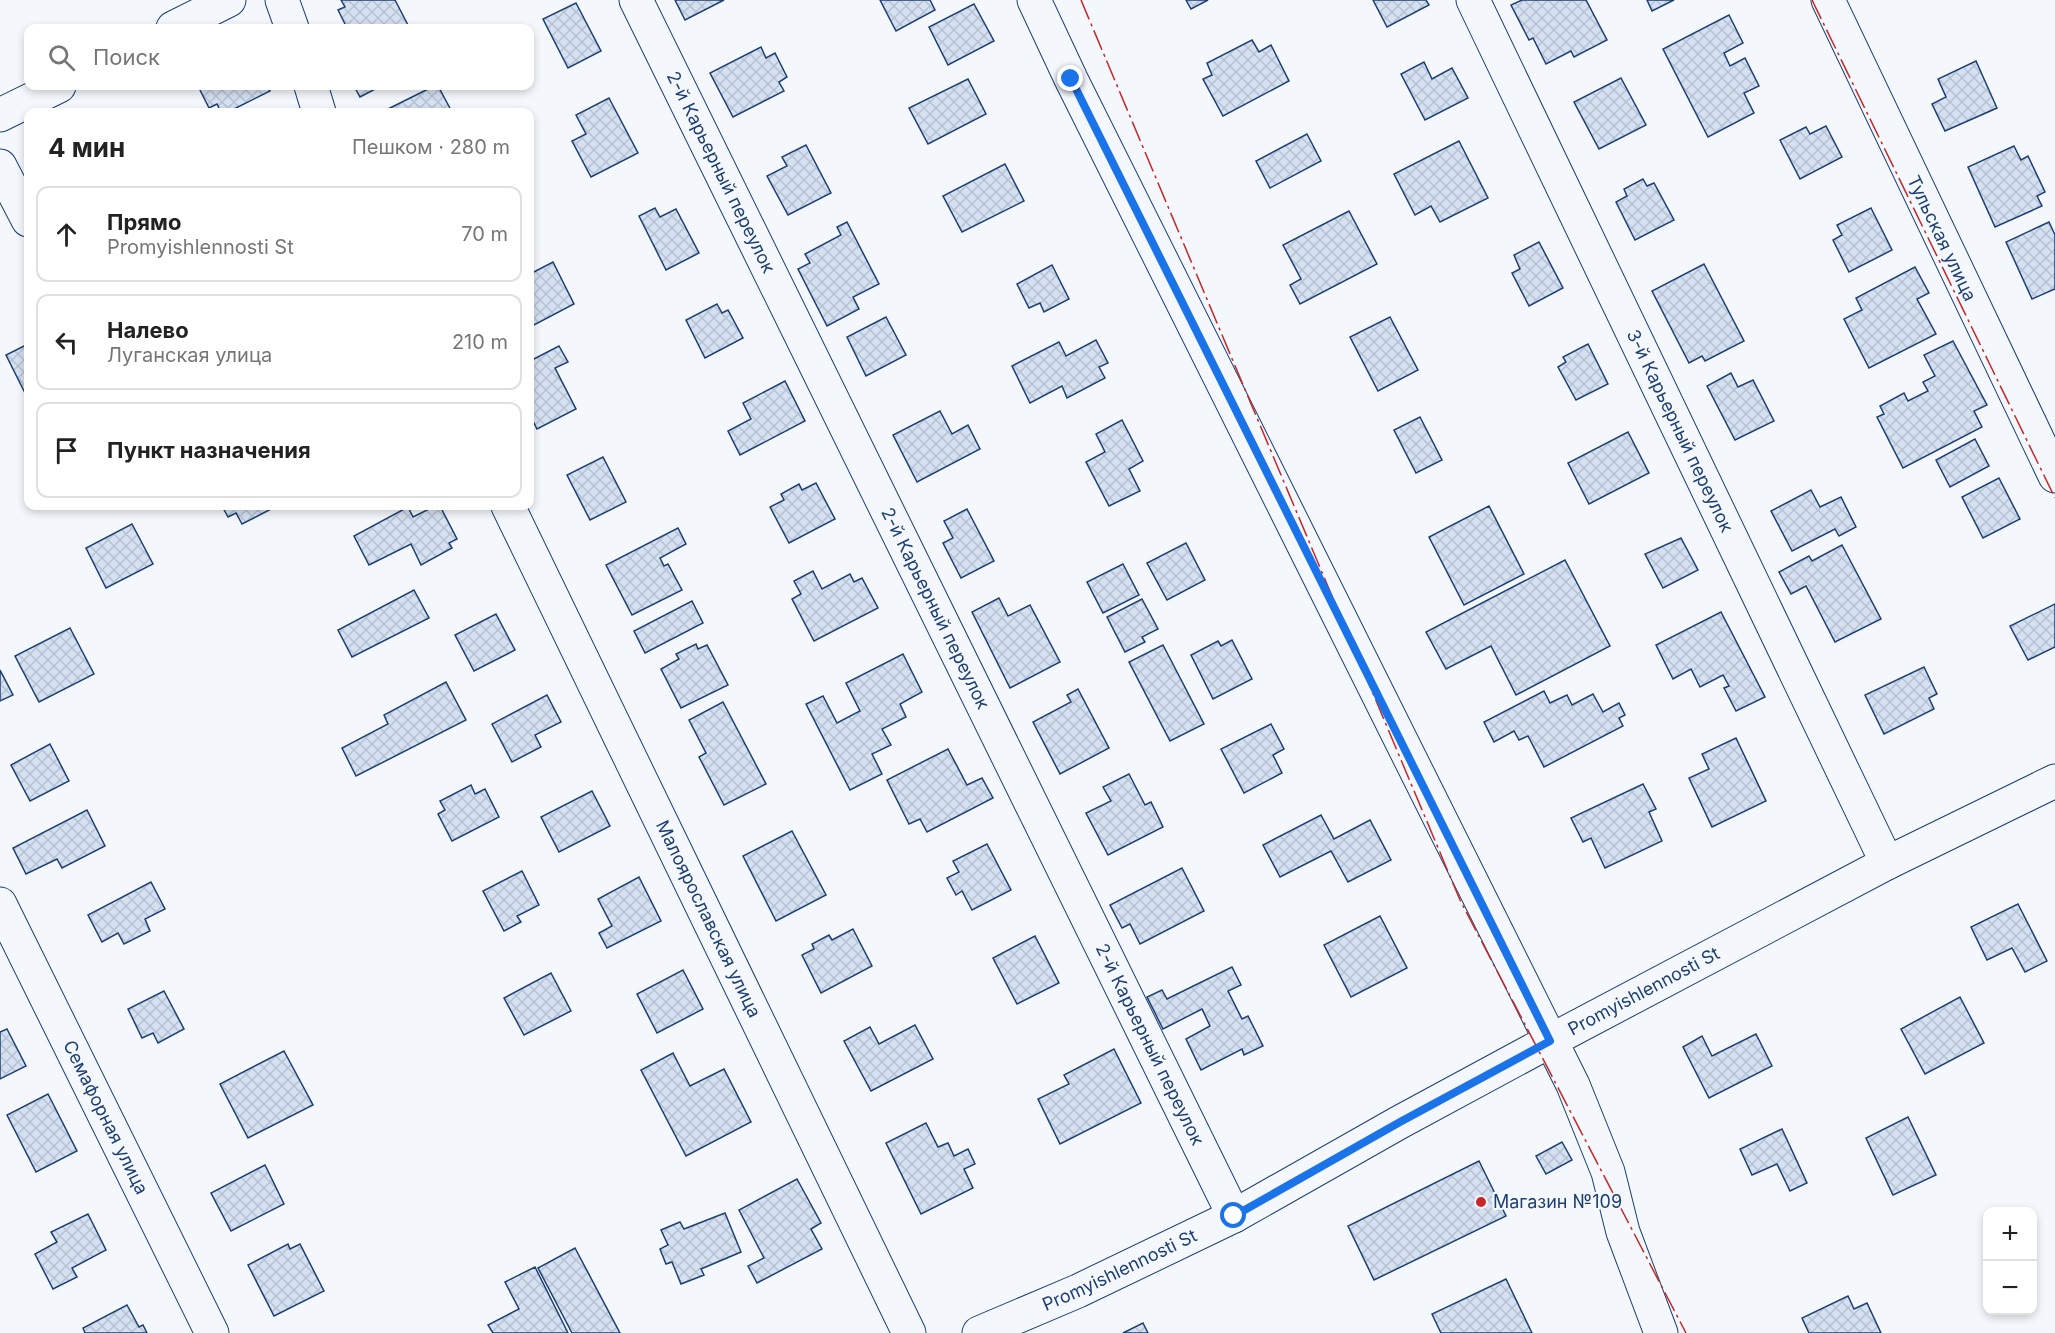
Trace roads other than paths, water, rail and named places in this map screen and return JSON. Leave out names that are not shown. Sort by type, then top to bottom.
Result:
[{"type":"street","points":[[181,24],[229,0]]},
{"type":"street","points":[[282,0],[291,24]]},
{"type":"street","name":"2-й Карьерный переулок","points":[[636,0],[1234,1216]]},
{"type":"street","points":[[1034,0],[1076,89],[1574,1085],[1608,1172],[1623,1232],[1661,1333]]},
{"type":"street","name":"3-й Карьерный переулок","points":[[1473,0],[1887,863]]},
{"type":"street","name":"Тульская улица","points":[[1827,0],[2055,476]]},
{"type":"street","points":[[0,115],[51,90]]},
{"type":"street","points":[[312,90],[318,108]]},
{"type":"street","points":[[0,166],[24,212]]},
{"type":"street","name":"Малоярославская улица","points":[[510,510],[909,1333]]},
{"type":"street","name":"Promyishlennosti St","points":[[979,1333],[1078,1291],[1234,1216],[1400,1122],[1550,1041],[1887,863],[2055,781]]},
{"type":"street","name":"Семафорная улица","points":[[0,904],[212,1333]]},
{"type":"place","name":"Магазин №109","points":[[1481,1202]]}]
